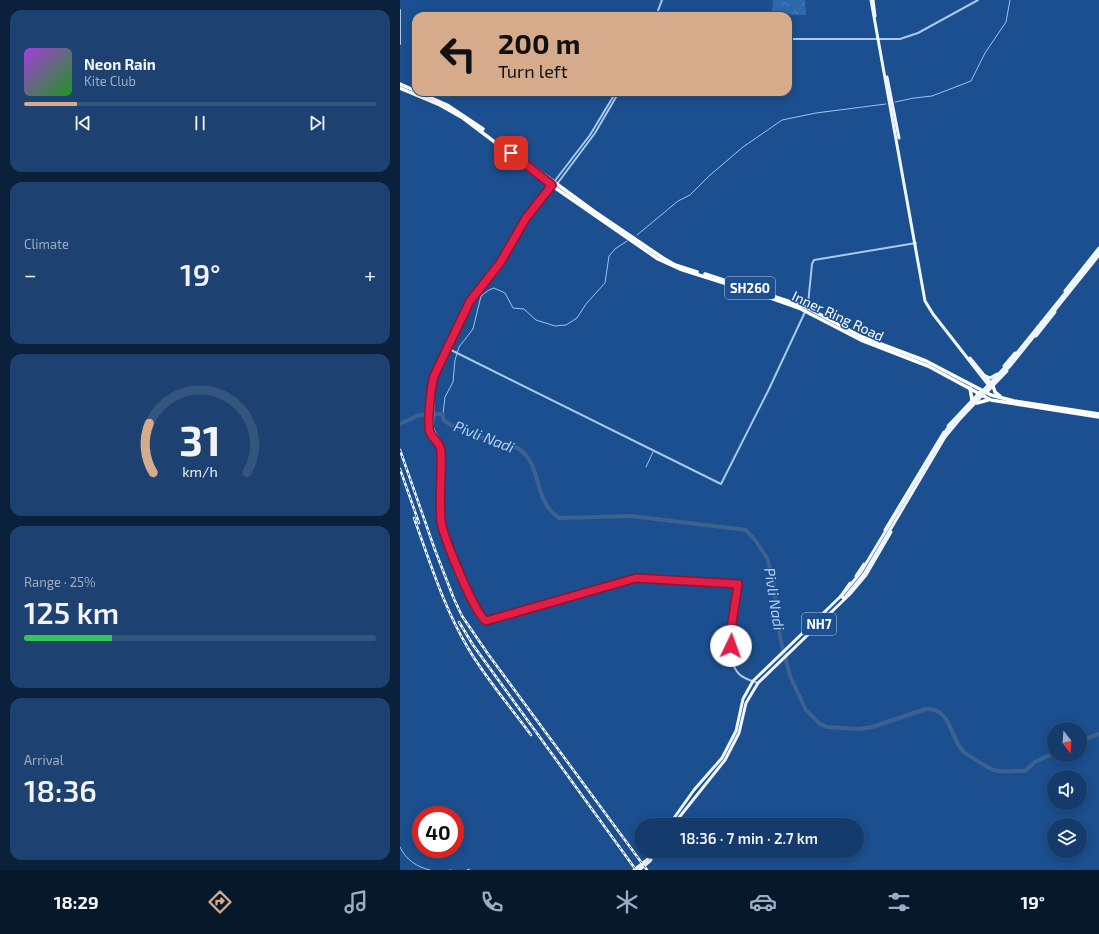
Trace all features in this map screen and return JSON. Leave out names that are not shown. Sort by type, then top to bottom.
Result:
[{"type":"highway","name":"SH260","points":[[400,84],[412,90]]},
{"type":"highway","points":[[400,88],[412,93]]},
{"type":"highway","points":[[418,96],[448,109],[555,184]]},
{"type":"highway","name":"SH260","points":[[426,96],[447,105],[461,114],[555,184]]},
{"type":"highway","name":"Inner Ring Road","points":[[555,184],[625,234],[675,265],[806,310],[862,337],[926,361],[972,388]]},
{"type":"highway","name":"Inner Ring Road","points":[[806,310],[861,340],[928,366],[972,388],[984,390],[1004,398],[1099,414]]},
{"type":"highway","points":[[992,387],[997,394],[1004,398]]},
{"type":"highway","points":[[972,400],[972,388],[984,390]]},
{"type":"highway","name":"Inner Ring Road","points":[[984,390],[991,400],[1099,417]]},
{"type":"highway","points":[[977,403],[991,400]]},
{"type":"main road","points":[[872,0],[925,297],[930,309],[982,376],[985,384],[984,390]]},
{"type":"main road","points":[[844,596],[850,594],[866,575],[945,438],[977,403],[984,390],[1099,250]]},
{"type":"main road","points":[[844,596],[861,572],[948,429],[1008,364],[1099,250]]},
{"type":"main road","points":[[844,596],[845,589],[870,556],[941,436],[972,400],[984,390],[992,387],[1008,370],[1099,256]]},
{"type":"main road","points":[[674,818],[694,790],[724,755],[736,731],[743,699],[753,681],[844,596],[864,574],[945,437],[1010,366],[1099,256]]},
{"type":"main road","points":[[982,376],[990,378],[997,374]]},
{"type":"main road","points":[[982,376],[984,390]]},
{"type":"main road","points":[[984,390],[992,387]]},
{"type":"main road","name":"NH7","points":[[758,683],[792,652],[844,596]]},
{"type":"main road","points":[[678,818],[730,751],[739,733],[746,703],[758,683]]},
{"type":"main road","points":[[634,870],[647,862],[649,858]]},
{"type":"main road","points":[[639,870],[650,858]]},
{"type":"street","points":[[658,12],[662,0]]},
{"type":"street","points":[[792,39],[900,39],[918,34],[978,0]]},
{"type":"street","points":[[400,10],[400,44]]},
{"type":"street","points":[[615,96],[590,135],[530,217],[502,265],[479,288],[435,377],[433,423],[435,433],[443,448],[443,527],[461,576],[478,614],[486,621],[636,578],[738,584],[730,636],[732,664],[739,674],[758,683]]},
{"type":"street","points":[[449,349],[721,484],[769,389],[806,310],[812,264],[814,260],[915,243]]},
{"type":"street","points":[[443,490],[441,448],[430,432],[429,424],[433,378],[449,349]]},
{"type":"green space","points":[[773,0],[805,0],[806,15],[792,15],[792,12],[772,12]]},
{"type":"waterway","points":[[895,102],[932,96],[971,81],[985,53],[1006,22],[1010,0]]},
{"type":"waterway","points":[[637,235],[678,201],[690,195],[709,176],[743,147],[782,120],[816,113],[886,104]]},
{"type":"waterway","points":[[443,414],[445,397],[453,382],[455,360],[459,347],[473,329],[481,296],[494,288],[505,293],[513,308],[524,309],[536,320],[555,326],[566,325],[577,318],[586,304],[605,283],[609,256],[615,249],[627,241]]},
{"type":"waterway","name":"Pivli Nadi","points":[[400,424],[419,415],[443,414],[443,419],[446,422],[459,429],[493,441],[516,447],[527,456],[532,464],[545,502],[551,511],[559,518],[631,516],[746,530],[767,558],[773,578],[780,637],[790,676],[806,710],[820,724],[827,727],[859,729],[872,727],[926,709],[934,710],[941,713],[945,718],[955,739],[964,752],[993,770],[1025,771],[1035,762],[1047,756]]},
{"type":"waterway","points":[[646,467],[653,452]]},
{"type":"waterway","name":"Pivli Nadi","points":[[1087,738],[1099,734]]},
{"type":"waterway","points":[[400,847],[405,856],[412,862],[430,870]]},
{"type":"railway","points":[[914,483],[938,443],[956,419],[1014,359],[1099,253]]},
{"type":"railway","points":[[400,450],[435,550],[462,616],[488,654],[647,870]]},
{"type":"railway","points":[[400,469],[419,523]]},
{"type":"railway","points":[[414,518],[438,584],[459,633],[482,671],[531,735]]},
{"type":"railway","points":[[459,622],[473,645],[636,870]]},
{"type":"route","points":[[511,153],[552,185],[526,218],[490,278],[479,288],[470,301],[434,376],[431,386],[429,430],[439,443],[441,451],[441,523],[461,576],[478,614],[486,621],[636,578],[738,584],[730,636],[731,646]]}]
